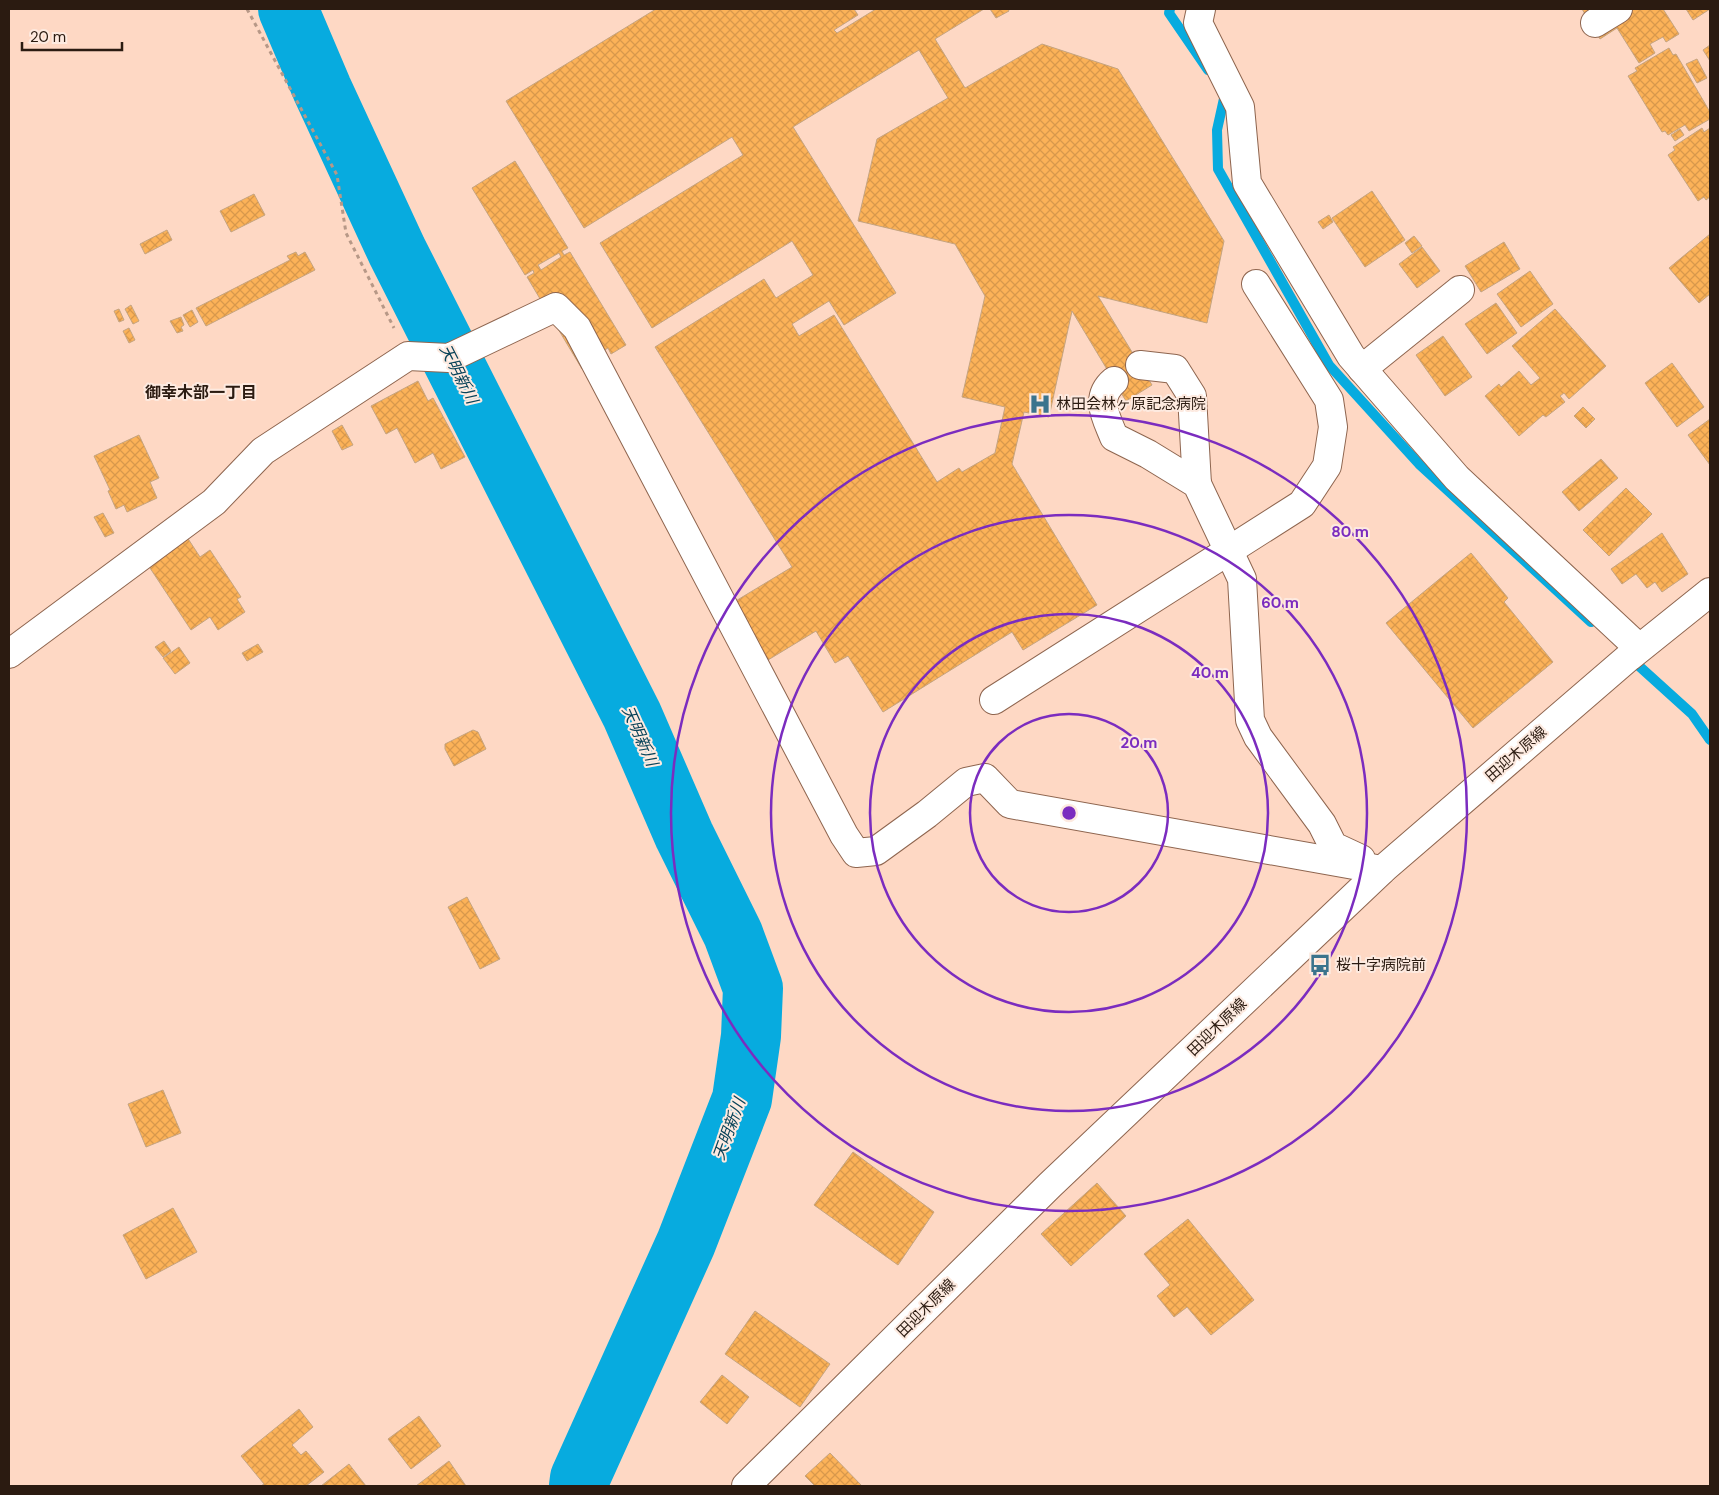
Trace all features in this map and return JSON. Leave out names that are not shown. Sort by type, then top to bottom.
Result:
[{"type":"street","points":[[1201,9],[1198,23],[1240,106],[1247,183],[1351,356],[1457,478],[1639,648]]},
{"type":"street","points":[[1595,22],[1618,9]]},
{"type":"street","points":[[994,700],[1302,504],[1327,466],[1333,428],[1329,400],[1256,284]]},
{"type":"street","points":[[1362,369],[1460,290]]},
{"type":"street","points":[[9,654],[214,502],[262,451],[408,356],[449,358],[556,307],[576,328],[844,835],[856,853],[876,850],[927,814],[966,782],[985,778],[1010,804],[1382,870]]},
{"type":"street","points":[[1140,365],[1175,369],[1192,396],[1197,484],[1242,580],[1250,720],[1258,737],[1322,824],[1333,846],[1382,870]]},
{"type":"street","points":[[1114,381],[1106,388],[1102,408],[1114,437],[1148,454],[1197,484]]},
{"type":"street","name":"田迎木原線","points":[[746,1486],[1050,1185],[1382,870],[1639,648],[1710,592]]},
{"type":"path","points":[[247,9],[336,175],[346,233],[408,356]]},
{"type":"building","points":[[656,9],[854,9],[858,15],[834,30],[837,33],[876,9],[984,9],[935,39],[965,88],[1042,44],[1118,69],[1224,241],[1207,323],[1098,296],[1152,385],[1126,401],[1072,311],[1049,417],[1024,412],[1012,464],[1097,605],[1023,650],[1012,632],[883,712],[848,656],[835,663],[816,631],[768,660],[734,602],[792,567],[655,347],[764,279],[776,298],[813,275],[792,241],[652,328],[600,243],[743,155],[732,137],[584,228],[506,101]],"holes":[[[919,50],[948,98],[877,139],[858,221],[955,244],[985,296],[962,397],[1005,407],[995,453],[962,472],[959,468],[937,482],[834,315],[799,336],[792,324],[829,301],[844,325],[896,293],[793,127]]]},
{"type":"building","points":[[990,9],[1008,9],[1009,11],[996,18]]},
{"type":"building","points":[[1582,9],[1663,9],[1679,34],[1666,42],[1663,37],[1650,44],[1655,53],[1639,63],[1617,28],[1600,39]]},
{"type":"building","points":[[1686,9],[1710,9],[1693,20]]},
{"type":"building","points":[[1710,45],[1710,61],[1703,50]]},
{"type":"building","points":[[1669,48],[1673,55],[1676,54],[1710,112],[1710,119],[1689,131],[1685,125],[1668,135],[1665,131],[1662,132],[1628,76],[1637,71],[1635,68]]},
{"type":"building","points":[[1697,59],[1707,78],[1697,83],[1686,64]]},
{"type":"building","points":[[1702,128],[1704,132],[1710,128],[1710,197],[1706,200],[1704,197],[1698,201],[1668,155],[1675,150],[1673,147]]},
{"type":"building","points":[[1680,129],[1684,135],[1675,141],[1671,135]]},
{"type":"building","points":[[515,161],[568,248],[562,251],[564,255],[570,252],[626,345],[611,354],[608,348],[596,355],[599,359],[582,369],[527,277],[534,273],[533,270],[525,275],[472,188]],"holes":[[[559,253],[561,257],[541,270],[538,265]]]},
{"type":"building","points":[[1372,191],[1405,240],[1365,267],[1332,218]]},
{"type":"building","points":[[254,194],[265,215],[231,232],[220,211]]},
{"type":"building","points":[[1329,215],[1333,222],[1323,229],[1318,222]]},
{"type":"building","points":[[167,230],[172,240],[145,254],[140,244]]},
{"type":"building","points":[[1710,234],[1710,294],[1699,303],[1669,268]]},
{"type":"building","points":[[1414,236],[1422,246],[1412,253],[1405,243]]},
{"type":"building","points":[[1504,242],[1520,269],[1481,292],[1465,266]]},
{"type":"building","points":[[1422,247],[1440,271],[1417,288],[1399,264]]},
{"type":"building","points":[[296,252],[298,256],[305,252],[315,270],[206,326],[196,308],[290,260],[287,256]]},
{"type":"building","points":[[1530,271],[1553,304],[1521,327],[1497,294]]},
{"type":"building","points":[[1496,303],[1517,333],[1487,354],[1465,324]]},
{"type":"building","points":[[131,305],[139,321],[133,324],[125,309]]},
{"type":"building","points":[[119,309],[124,320],[119,322],[114,311]]},
{"type":"building","points":[[1555,309],[1606,366],[1569,399],[1564,393],[1560,396],[1565,402],[1546,417],[1543,415],[1519,436],[1485,396],[1499,384],[1501,387],[1519,371],[1531,385],[1540,378],[1512,346]]},
{"type":"building","points":[[192,310],[198,322],[190,327],[183,315]]},
{"type":"building","points":[[181,317],[184,325],[181,327],[183,331],[177,333],[170,321]]},
{"type":"building","points":[[129,328],[135,340],[129,343],[123,331]]},
{"type":"building","points":[[1443,336],[1472,377],[1445,396],[1416,355]]},
{"type":"building","points":[[1672,363],[1704,407],[1677,427],[1645,383]]},
{"type":"building","points":[[418,381],[428,401],[433,398],[465,457],[441,469],[433,453],[415,463],[397,428],[386,434],[371,406]]},
{"type":"building","points":[[1583,407],[1595,419],[1586,428],[1574,416]]},
{"type":"building","points":[[1710,419],[1710,465],[1688,435]]},
{"type":"building","points":[[342,425],[353,445],[342,450],[332,431]]},
{"type":"building","points":[[139,435],[159,478],[150,482],[157,498],[127,512],[124,505],[116,509],[108,491],[110,490],[94,456]]},
{"type":"building","points":[[1601,459],[1618,478],[1579,511],[1562,492]]},
{"type":"building","points":[[1626,488],[1652,514],[1609,556],[1583,530]]},
{"type":"building","points":[[103,513],[114,533],[105,537],[94,517]]},
{"type":"building","points":[[183,531],[200,557],[210,550],[241,597],[237,599],[245,612],[218,630],[210,617],[191,630],[146,562]]},
{"type":"building","points":[[1662,533],[1688,574],[1662,592],[1655,582],[1647,588],[1636,574],[1622,584],[1611,569]]},
{"type":"building","points":[[1471,553],[1508,598],[1504,602],[1553,662],[1473,728],[1386,623]]},
{"type":"building","points":[[164,641],[171,651],[163,657],[155,647]]},
{"type":"building","points":[[258,644],[263,652],[247,661],[242,653]]},
{"type":"building","points":[[179,647],[190,663],[175,674],[163,658]]},
{"type":"building","points":[[473,730],[478,732],[486,749],[454,766],[445,749],[445,744]]},
{"type":"building","points":[[467,897],[500,959],[480,969],[448,907]]},
{"type":"building","points":[[163,1090],[181,1133],[146,1147],[128,1104]]},
{"type":"building","points":[[853,1152],[934,1212],[898,1265],[814,1205]]},
{"type":"building","points":[[1097,1183],[1126,1216],[1071,1266],[1041,1234]]},
{"type":"building","points":[[173,1208],[197,1252],[146,1279],[123,1235]]},
{"type":"building","points":[[1188,1219],[1254,1300],[1211,1335],[1187,1307],[1174,1317],[1157,1296],[1170,1285],[1144,1254]]},
{"type":"building","points":[[755,1311],[830,1364],[800,1407],[725,1354]]},
{"type":"building","points":[[722,1375],[749,1397],[727,1424],[700,1402]]},
{"type":"building","points":[[299,1409],[313,1427],[292,1445],[301,1455],[306,1451],[324,1472],[306,1486],[261,1486],[264,1484],[241,1456]]},
{"type":"building","points":[[419,1416],[441,1446],[411,1469],[388,1439]]},
{"type":"building","points":[[830,1453],[862,1486],[815,1486],[805,1476]]},
{"type":"building","points":[[449,1461],[466,1486],[416,1486]]},
{"type":"building","points":[[349,1464],[366,1486],[321,1486]]},
{"type":"waterway","name":"天明新川","points":[[288,9],[322,89],[397,251],[632,715],[684,835],[733,934],[753,988],[751,1036],[742,1099],[686,1243],[580,1478],[579,1486]]},
{"type":"waterway","points":[[1170,9],[1169,13],[1208,70]]},
{"type":"waterway","points":[[1223,92],[1225,94],[1217,130],[1218,169],[1329,365],[1419,464],[1591,622]]},
{"type":"waterway","points":[[1629,657],[1692,714],[1710,740]]},
{"type":"place","name":"林田会林ヶ原記念病院","points":[[1040,404]]},
{"type":"place","name":"桜十字病院前","points":[[1320,965]]},
{"type":"district","name":"御幸木部一丁目","points":[[201,392]]}]
